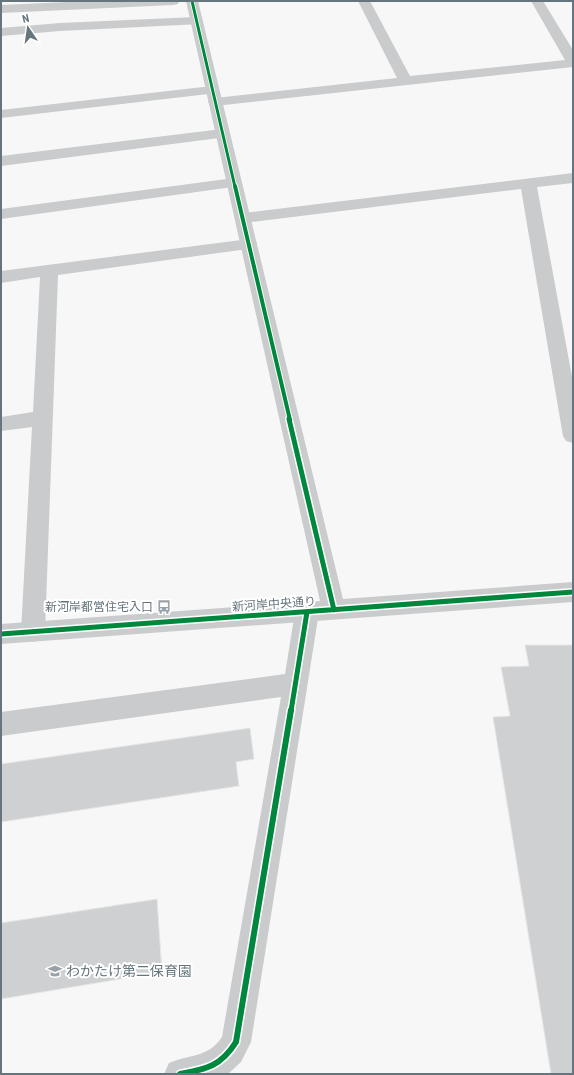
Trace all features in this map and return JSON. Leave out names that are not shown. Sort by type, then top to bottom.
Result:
[{"type":"street","points":[[1,10],[173,1]]},
{"type":"street","points":[[192,1],[334,610]]},
{"type":"street","points":[[364,1],[406,82]]},
{"type":"street","points":[[1,114],[406,82],[573,62],[537,1]]},
{"type":"street","points":[[1,32],[60,27],[196,21]]},
{"type":"street","points":[[1,161],[222,134]]},
{"type":"street","points":[[243,218],[573,178]]},
{"type":"street","points":[[1,214],[234,183]]},
{"type":"street","points":[[528,183],[573,436]]},
{"type":"street","points":[[1,277],[249,244]]},
{"type":"street","points":[[33,632],[49,270]]},
{"type":"street","points":[[1,424],[42,418]]},
{"type":"street","name":"新河岸中央通り","points":[[1,634],[573,592]]},
{"type":"street","points":[[180,1074],[214,1066],[228,1056],[236,1042],[307,612]]},
{"type":"street","points":[[1,724],[295,684]]},
{"type":"building","points":[[525,645],[573,645],[573,1074],[551,1074],[493,717],[510,716],[501,667],[529,666]]},
{"type":"building","points":[[250,728],[254,759],[236,762],[239,786],[1,822],[1,764]]},
{"type":"building","points":[[157,899],[162,972],[1,999],[1,923]]},
{"type":"cycle path","points":[[192,1],[334,610]]},
{"type":"cycle path","points":[[1,634],[573,592]]},
{"type":"cycle path","points":[[180,1074],[198,1071],[212,1066],[225,1057],[236,1042],[307,612]]},
{"type":"place","name":"新河岸都営住宅入口","points":[[164,607]]},
{"type":"place","name":"わかたけ第二保育園","points":[[55,971]]}]
